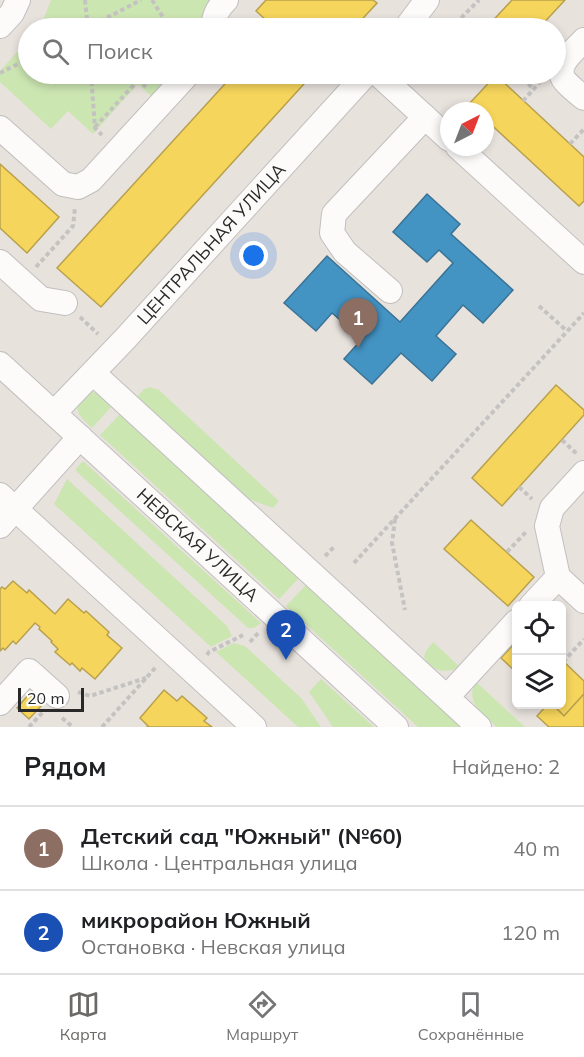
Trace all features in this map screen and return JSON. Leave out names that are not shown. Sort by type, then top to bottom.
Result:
[{"type":"street","points":[[0,26],[12,13],[18,0]]},
{"type":"street","points":[[214,18],[218,8],[226,0]]},
{"type":"street","points":[[412,18],[423,1]]},
{"type":"street","points":[[566,60],[584,40]]},
{"type":"street","points":[[566,82],[584,98]]},
{"type":"street","points":[[0,128],[63,184],[78,187],[90,180],[179,84]]},
{"type":"street","name":"ЦЕНТРАЛЬНАЯ УЛИЦА","points":[[54,413],[357,84]]},
{"type":"street","points":[[389,84],[440,131]]},
{"type":"street","points":[[390,291],[345,252],[332,233],[334,214],[425,117]]},
{"type":"street","points":[[468,156],[582,257]]},
{"type":"street","points":[[0,262],[40,299],[65,303]]},
{"type":"street","name":"НЕВСКАЯ УЛИЦА","points":[[0,364],[396,727]]},
{"type":"street","points":[[93,373],[479,727]]},
{"type":"street","points":[[80,437],[5,510],[170,651],[254,727]]},
{"type":"street","points":[[584,473],[552,508],[547,526],[558,577],[584,601]]},
{"type":"street","points":[[536,601],[558,577]]},
{"type":"street","points":[[447,697],[512,626]]},
{"type":"street","points":[[0,704],[29,671],[65,693]]},
{"type":"path","points":[[86,0],[87,18]]},
{"type":"path","points":[[106,18],[141,0]]},
{"type":"path","points":[[152,0],[164,18]]},
{"type":"path","points":[[461,18],[478,0]]},
{"type":"path","points":[[0,73],[18,64]]},
{"type":"path","points":[[92,84],[94,128],[118,150]]},
{"type":"path","points":[[94,128],[135,84]]},
{"type":"path","points":[[528,84],[534,89]]},
{"type":"path","points":[[523,100],[539,84]]},
{"type":"path","points":[[570,144],[584,129]]},
{"type":"path","points":[[32,272],[73,226],[78,187]]},
{"type":"path","points":[[539,306],[567,331]]},
{"type":"path","points":[[354,563],[584,313]]},
{"type":"path","points":[[87,323],[98,334]]},
{"type":"path","points":[[561,440],[584,460]]},
{"type":"path","points":[[396,518],[392,543],[405,610]]},
{"type":"path","points":[[250,642],[263,627]]},
{"type":"path","points":[[192,671],[209,652],[243,634]]},
{"type":"path","points":[[566,659],[584,640]]},
{"type":"path","points":[[102,727],[170,651]]},
{"type":"path","points":[[65,693],[90,696],[146,678]]},
{"type":"green space","points":[[51,0],[210,0],[204,18],[44,18]]},
{"type":"green space","points":[[18,51],[18,84],[138,84],[93,134],[68,111],[51,129],[0,82],[0,71]]},
{"type":"green space","points":[[138,84],[162,84],[151,96]]},
{"type":"green space","points":[[150,387],[159,390],[279,501],[273,508],[249,499],[137,397],[144,389]]},
{"type":"green space","points":[[88,393],[99,394],[112,406],[92,428],[80,415],[77,405]]},
{"type":"green space","points":[[120,414],[299,578],[279,599],[100,435]]},
{"type":"green space","points":[[83,461],[261,623],[254,628],[248,628],[75,470]]},
{"type":"green space","points":[[67,479],[227,626],[232,636],[211,647],[54,504]]},
{"type":"green space","points":[[306,585],[462,727],[418,727],[286,606]]},
{"type":"green space","points":[[433,642],[460,667],[444,671],[431,666],[424,657]]},
{"type":"green space","points":[[233,643],[245,646],[302,699],[321,727],[298,727],[216,652]]},
{"type":"green space","points":[[321,679],[374,727],[333,727],[309,692]]},
{"type":"green space","points":[[475,681],[525,727],[497,727],[486,717],[477,707],[472,696]]},
{"type":"building: Жильё","points":[[266,0],[373,0],[377,3],[363,18],[264,18],[256,11]]},
{"type":"building: Жильё","points":[[512,0],[565,0],[548,18],[495,18]]},
{"type":"building: Жильё","points":[[225,84],[304,84],[101,307],[57,268]]},
{"type":"building: Жильё","points":[[488,84],[506,84],[584,157],[584,201],[579,206],[494,127],[494,102],[471,102]]},
{"type":"building: Жильё","points":[[0,164],[59,217],[27,253],[0,228]]},
{"type":"building: Жильё","points":[[556,385],[584,410],[584,415],[502,506],[472,478]]},
{"type":"building: Жильё","points":[[471,520],[534,577],[508,606],[444,549]]},
{"type":"building: Жильё","points":[[13,581],[27,593],[29,590],[55,614],[68,599],[84,613],[86,611],[109,632],[107,635],[122,648],[95,679],[82,668],[80,671],[72,663],[70,665],[55,652],[58,649],[35,623],[16,644],[13,641],[5,650],[3,648],[0,651],[0,589],[2,587],[5,589]]},
{"type":"building: Жильё","points":[[512,646],[512,668],[501,658]]},
{"type":"building: Жильё","points":[[566,664],[584,681],[584,694],[564,716],[557,709],[566,709]]},
{"type":"building: Жильё","points":[[164,690],[177,701],[182,696],[207,718],[204,721],[212,727],[147,727],[140,718]]},
{"type":"building: Жильё","points":[[29,694],[42,705],[29,719],[17,708]]},
{"type":"building: Жильё","points":[[584,694],[584,727],[549,727],[537,716],[543,709],[557,709],[564,716]]},
{"type":"building: Школы","points":[[427,194],[460,224],[451,234],[513,290],[483,323],[463,305],[436,336],[456,354],[432,381],[401,353],[372,384],[344,359],[362,339],[332,313],[316,331],[284,303],[327,256],[400,322],[453,263],[439,250],[427,262],[393,232]]},
{"type":"place","name":"Детский сад \"Южный\" (№60)","points":[[358,348]]},
{"type":"place","name":"микрорайон Южный","points":[[286,660]]}]
